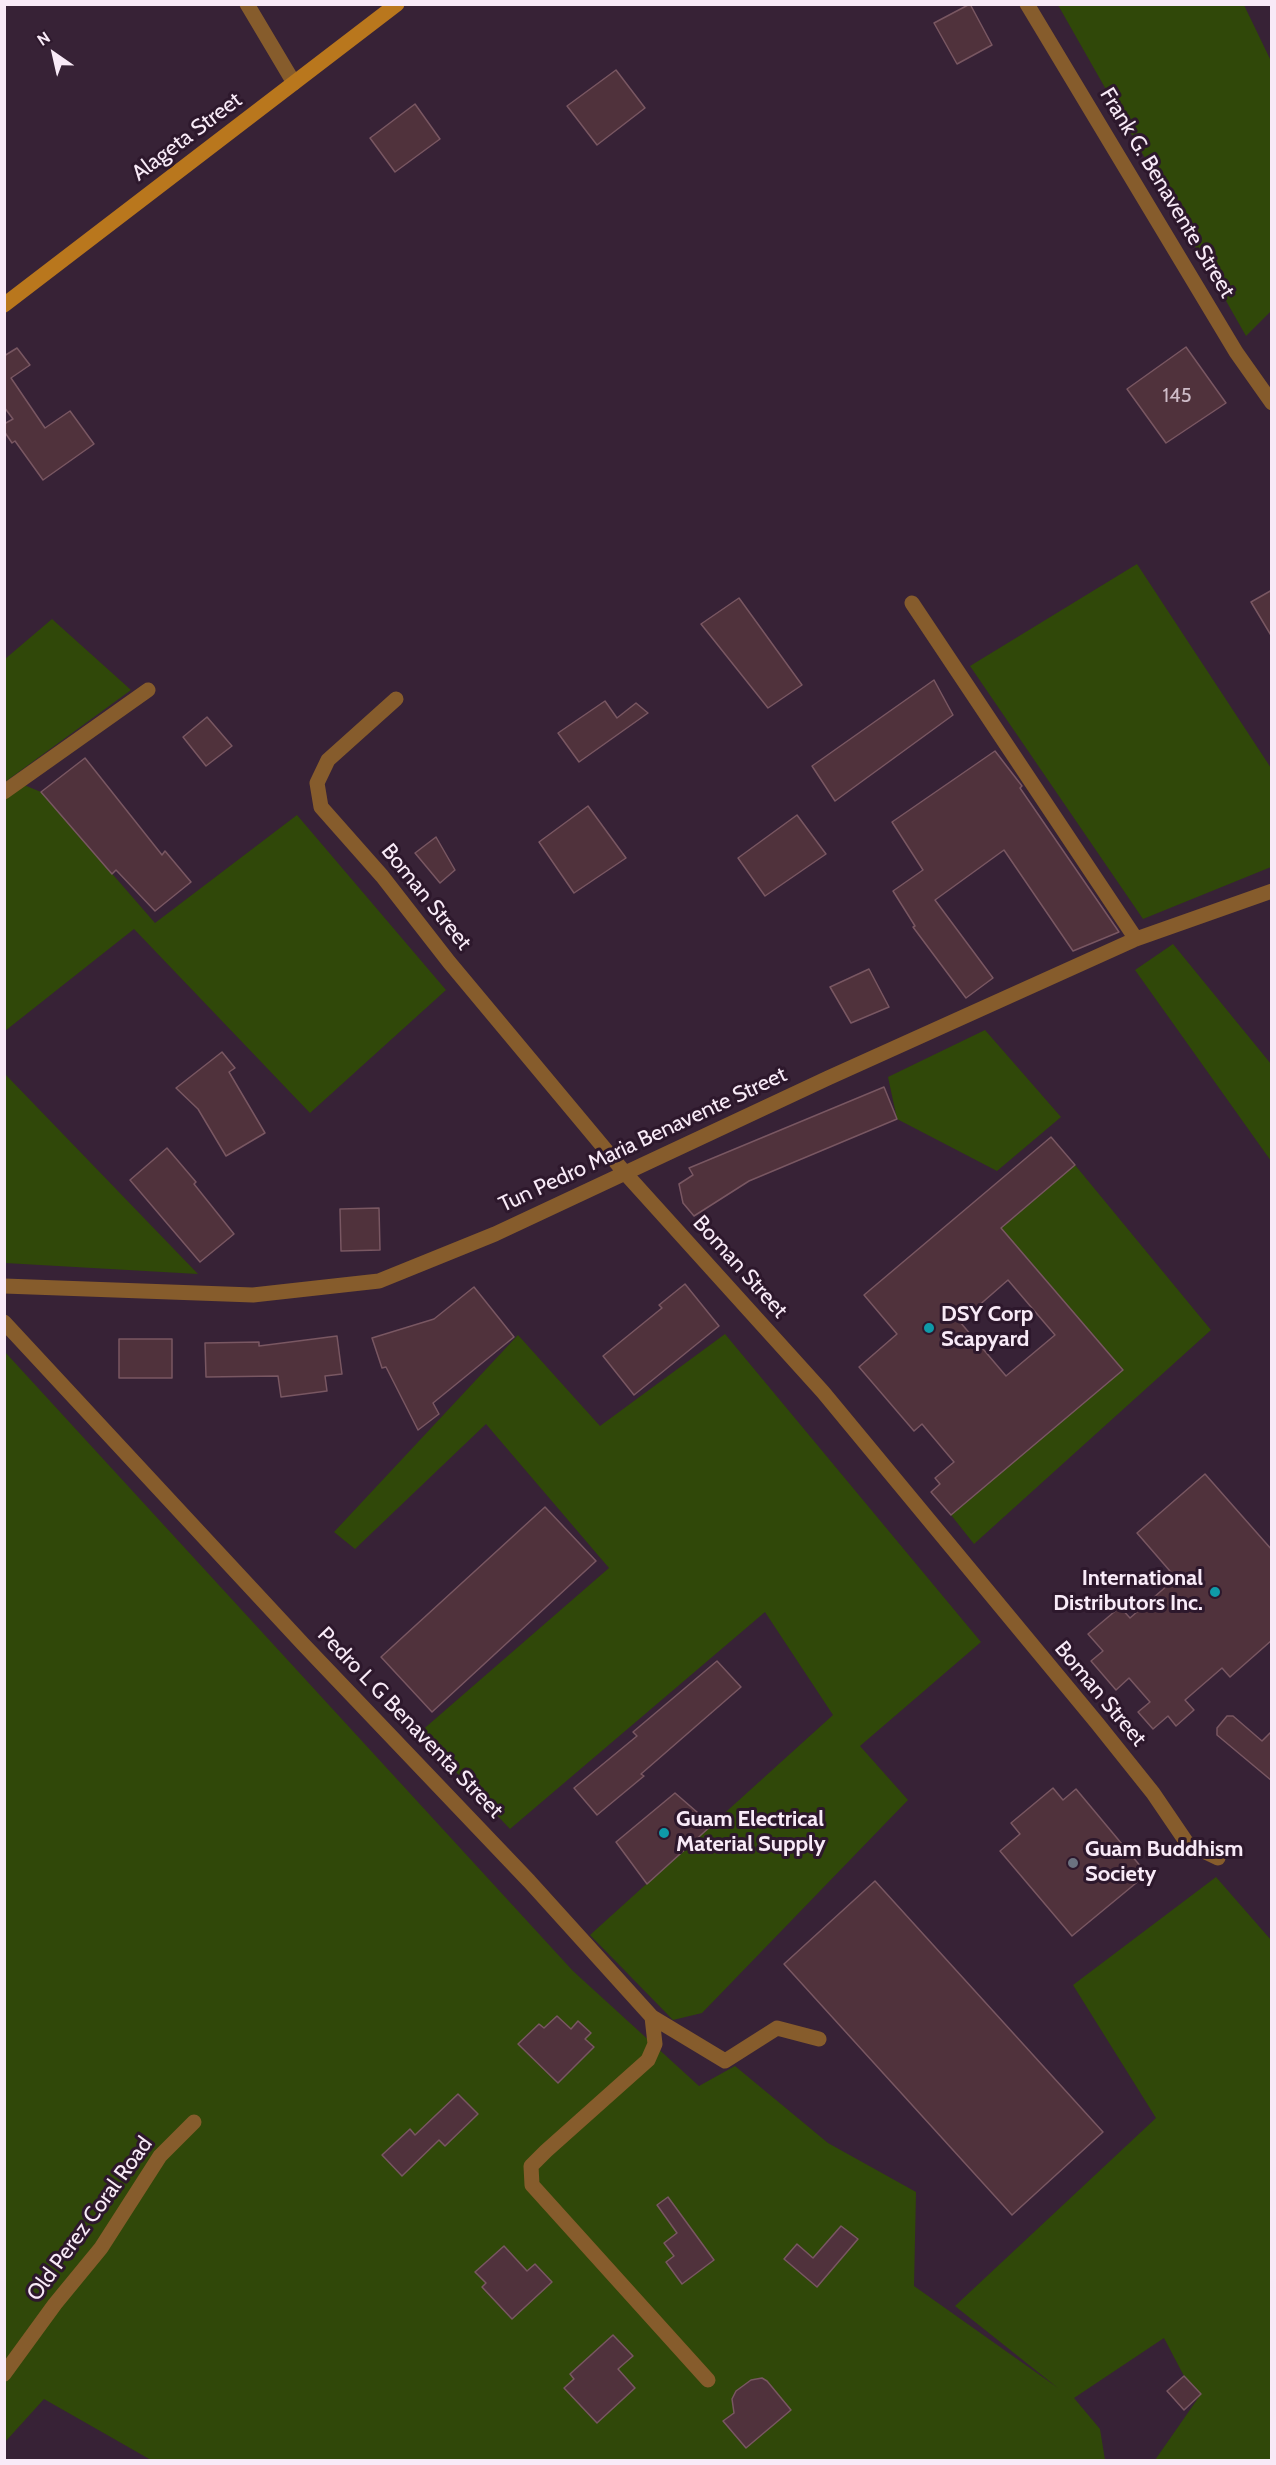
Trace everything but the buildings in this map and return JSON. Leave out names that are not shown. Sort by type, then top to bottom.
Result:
[{"type":"main road","name":"Alageta Street","points":[[4,305],[396,4]]},
{"type":"street","points":[[247,4],[294,83]]},
{"type":"street","name":"Frank G. Benavente Street","points":[[1027,4],[1236,352],[1272,403]]},
{"type":"street","points":[[912,603],[1136,939]]},
{"type":"street","points":[[4,792],[148,690]]},
{"type":"street","name":"Boman Street","points":[[396,699],[328,760],[317,783],[321,807],[382,876],[449,962],[625,1173],[823,1392],[1153,1793],[1186,1843],[1218,1858]]},
{"type":"street","name":"Tun Pedro Maria Benavente Street","points":[[4,1286],[253,1294],[379,1281],[495,1234],[1136,939],[1272,891]]},
{"type":"street","name":"Pedro L G Benaventa Street","points":[[4,1322],[303,1644],[535,1887],[652,2017],[725,2061],[777,2028],[819,2039]]},
{"type":"street","points":[[652,2017],[655,2044],[648,2060],[531,2166],[532,2185],[708,2380]]},
{"type":"street","name":"Old Perez Coral Road","points":[[4,2374],[55,2304],[101,2248],[160,2156],[194,2122]]},
{"type":"green space","points":[[1058,5],[1244,5],[1271,61],[1271,311],[1246,336]]},
{"type":"green space","points":[[1137,564],[1271,768],[1271,867],[1143,919],[970,666]]},
{"type":"green space","points":[[52,619],[131,690],[5,782],[5,659]]},
{"type":"green space","points":[[24,785],[41,792],[155,923],[297,815],[446,990],[310,1113],[134,929],[5,1031],[4,800]]},
{"type":"green space","points":[[1173,944],[1271,1064],[1271,1161],[1135,970]]},
{"type":"green space","points":[[985,1030],[1061,1117],[997,1171],[897,1119],[888,1077]]},
{"type":"green space","points":[[5,1074],[198,1274],[5,1263]]},
{"type":"green space","points":[[1075,1165],[1211,1330],[974,1544],[951,1515],[1122,1370],[1001,1228]]},
{"type":"green space","points":[[725,1334],[981,1642],[860,1746],[908,1800],[702,2013],[673,2020],[590,1935],[833,1715],[765,1612],[510,1829],[419,1733],[609,1568],[486,1424],[355,1549],[334,1532],[518,1335],[600,1426]]},
{"type":"green space","points":[[5,1352],[573,1971],[699,2086],[735,2066],[828,2143],[916,2192],[914,2286],[1058,2388],[955,2306],[1156,2118],[1073,1985],[1216,1877],[1271,1940],[1271,2460],[1155,2460],[1201,2394],[1184,2376],[1164,2338],[1074,2398],[1100,2429],[1105,2460],[151,2460],[44,2399],[5,2442]]},
{"type":"place","name":"DSY Corp Scapyard","points":[[929,1328]]},
{"type":"place","name":"International Distributors Inc.","points":[[1215,1592]]},
{"type":"place","name":"Guam Electrical Material Supply","points":[[664,1833]]},
{"type":"place","name":"Guam Buddhism Society","points":[[1073,1863]]}]
